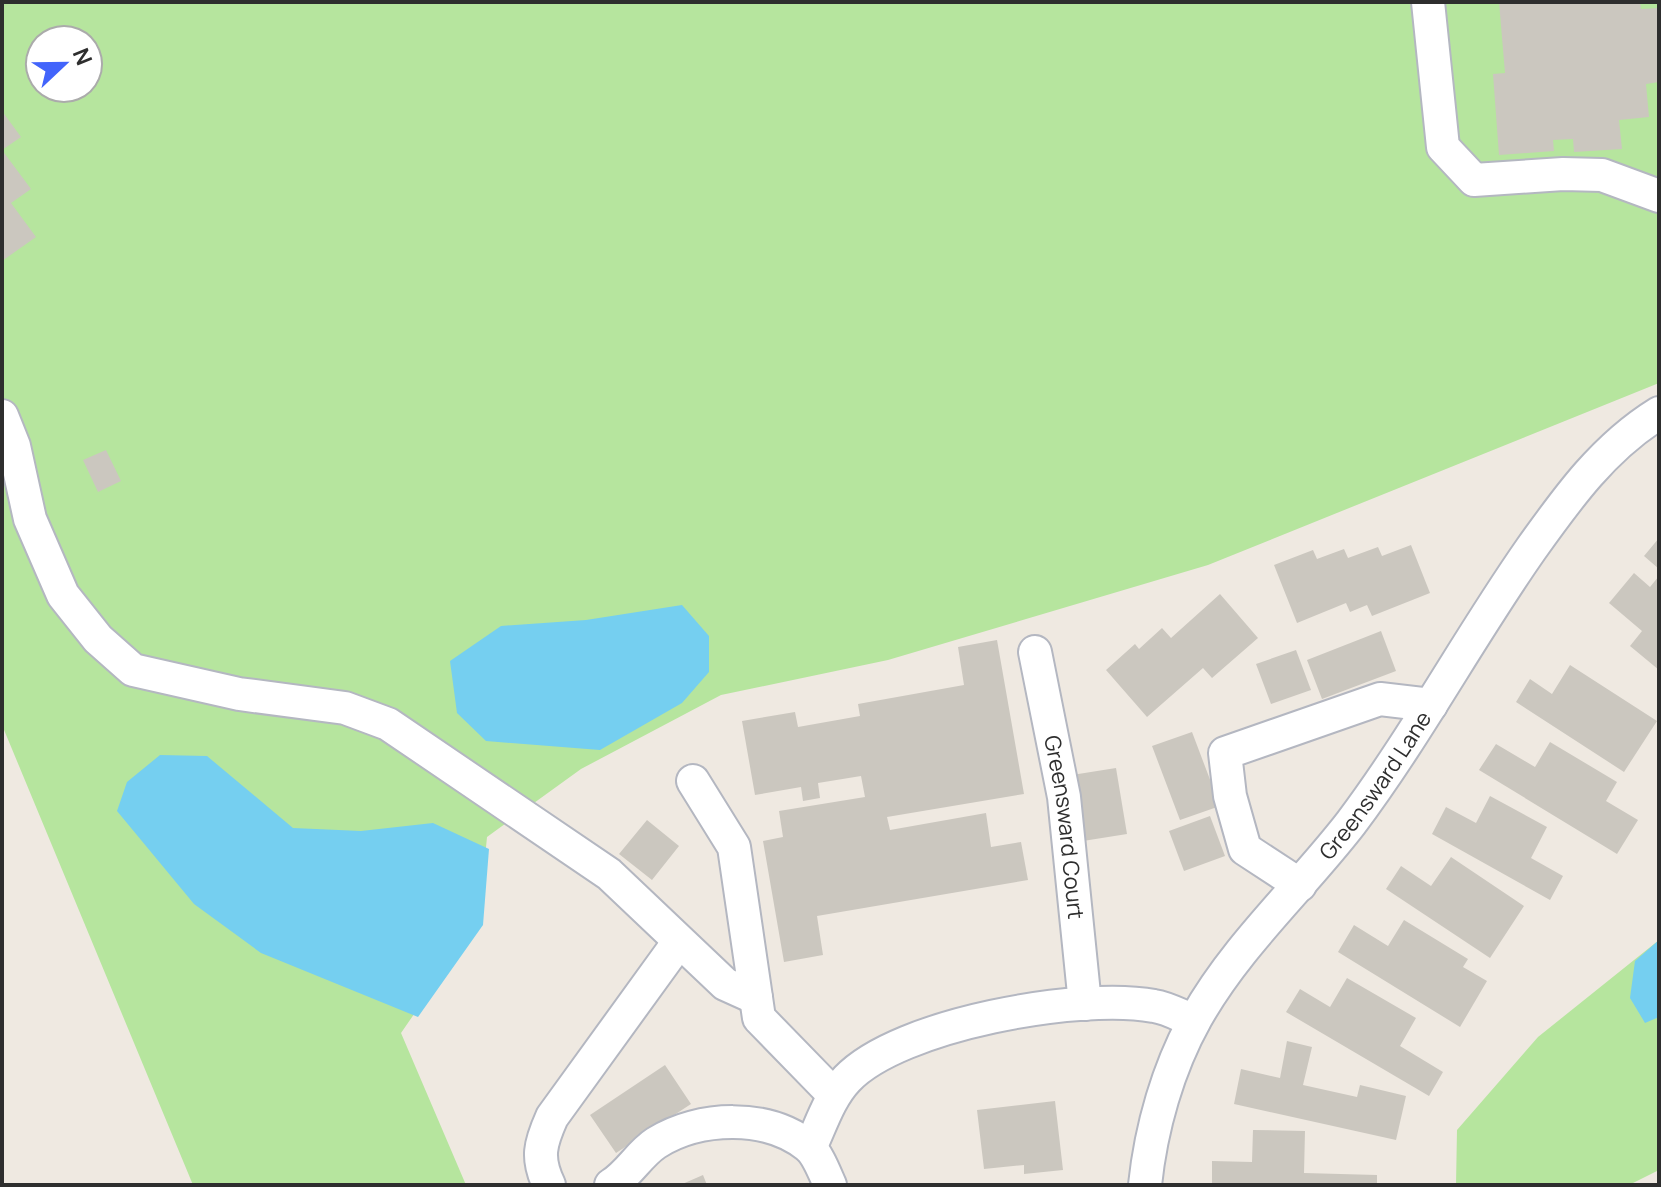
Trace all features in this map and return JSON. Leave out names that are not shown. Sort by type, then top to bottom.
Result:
[{"type":"street","points":[[1428,2],[1443,147],[1474,180],[1563,174],[1602,175],[1659,196]]},
{"type":"street","name":"Greensward Lane","points":[[1145,1185],[1158,1114],[1194,1021],[1245,945],[1350,824],[1431,705],[1485,616],[1576,486],[1609,451],[1659,413]]},
{"type":"street","points":[[2,416],[14,446],[30,519],[63,595],[98,639],[133,670],[239,694],[345,708],[388,724],[609,874],[662,922],[678,943],[725,984],[756,998]]},
{"type":"street","name":"Greensward Court","points":[[1035,652],[1064,797],[1085,1004]]},
{"type":"street","points":[[1300,885],[1245,849],[1230,796],[1225,753],[1380,699],[1431,705]]},
{"type":"street","points":[[693,781],[734,847],[759,1018],[834,1095]]},
{"type":"street","points":[[549,1185],[541,1167],[539,1147],[552,1117],[678,943]]},
{"type":"street","points":[[810,1148],[834,1095],[865,1064],[941,1030],[1001,1013],[1085,1004],[1155,1006],[1194,1021]]},
{"type":"street","points":[[611,1185],[626,1175],[653,1145],[694,1127],[716,1123],[761,1126],[810,1148],[830,1185]]},
{"type":"green space","points":[[2,2],[1659,2],[1659,383],[1208,565],[888,660],[721,695],[581,769],[487,837],[479,920],[401,1033],[466,1185],[193,1185],[2,725]]},
{"type":"green space","points":[[1659,940],[1659,1170],[1629,1185],[1456,1185],[1457,1130],[1538,1037]]},
{"type":"water","points":[[682,605],[709,636],[709,672],[682,703],[600,750],[486,741],[457,713],[450,661],[501,626],[586,620]]},
{"type":"water","points":[[160,755],[207,756],[293,828],[361,831],[433,823],[489,849],[483,925],[418,1017],[261,953],[194,904],[117,811],[127,782]]},
{"type":"water","points":[[1659,940],[1659,1017],[1645,1023],[1630,998],[1635,961]]},
{"type":"building","points":[[1499,2],[1640,2],[1641,9],[1659,8],[1659,82],[1646,84],[1649,117],[1619,120],[1622,149],[1574,152],[1573,139],[1553,140],[1554,151],[1499,155],[1493,74],[1505,73]]},
{"type":"building","points":[[2,111],[21,137],[2,150]]},
{"type":"building","points":[[2,150],[31,189],[11,203],[36,237],[2,261]]},
{"type":"building","points":[[106,450],[121,481],[98,492],[83,460]]},
{"type":"building","points":[[1659,538],[1659,569],[1644,556]]},
{"type":"building","points":[[1411,545],[1430,593],[1372,616],[1367,605],[1350,612],[1346,603],[1297,623],[1274,565],[1313,550],[1317,559],[1344,549],[1348,558],[1378,547],[1382,556]]},
{"type":"building","points":[[1634,573],[1650,587],[1659,576],[1659,670],[1630,646],[1642,631],[1609,603]]},
{"type":"building","points":[[1220,594],[1258,638],[1212,678],[1203,668],[1147,717],[1106,670],[1135,644],[1139,649],[1162,628],[1171,638]]},
{"type":"building","points":[[1381,631],[1396,671],[1322,699],[1307,660]]},
{"type":"building","points":[[997,640],[1024,794],[887,817],[890,830],[986,813],[991,847],[1021,842],[1028,880],[817,916],[823,955],[784,962],[763,841],[783,837],[779,811],[865,797],[861,776],[818,783],[820,798],[803,801],[801,787],[755,795],[742,721],[795,712],[798,727],[860,716],[858,704],[964,685],[958,647]]},
{"type":"building","points":[[1296,650],[1311,690],[1271,704],[1256,664]]},
{"type":"building","points":[[1570,665],[1657,721],[1624,772],[1516,702],[1530,679],[1552,694]]},
{"type":"building","points":[[1192,732],[1220,806],[1180,820],[1152,746]]},
{"type":"building","points":[[1550,742],[1617,782],[1606,801],[1638,820],[1617,854],[1479,770],[1496,744],[1535,767]]},
{"type":"building","points":[[1116,768],[1127,834],[1083,841],[1072,775]]},
{"type":"building","points":[[1490,796],[1547,827],[1531,858],[1563,876],[1550,900],[1432,834],[1446,807],[1476,823]]},
{"type":"building","points":[[1210,816],[1225,856],[1184,871],[1169,831]]},
{"type":"building","points":[[647,820],[679,846],[652,880],[619,854]]},
{"type":"building","points":[[1451,857],[1524,906],[1490,958],[1386,889],[1401,866],[1431,886]]},
{"type":"building","points":[[1404,920],[1468,959],[1463,967],[1487,981],[1460,1027],[1338,952],[1354,925],[1388,946]]},
{"type":"building","points":[[1347,978],[1416,1018],[1400,1046],[1443,1072],[1429,1096],[1286,1012],[1300,989],[1330,1007]]},
{"type":"building","points":[[1287,1041],[1312,1047],[1303,1085],[1357,1097],[1360,1085],[1406,1096],[1396,1140],[1234,1104],[1241,1069],[1280,1078]]},
{"type":"building","points":[[665,1065],[691,1104],[616,1153],[590,1115]]},
{"type":"building","points":[[1055,1101],[1063,1170],[1024,1174],[1024,1165],[984,1169],[977,1110]]},
{"type":"building","points":[[1253,1130],[1305,1131],[1304,1173],[1377,1175],[1377,1185],[1212,1185],[1212,1161],[1252,1162]]},
{"type":"building","points":[[703,1175],[707,1185],[680,1185]]}]
